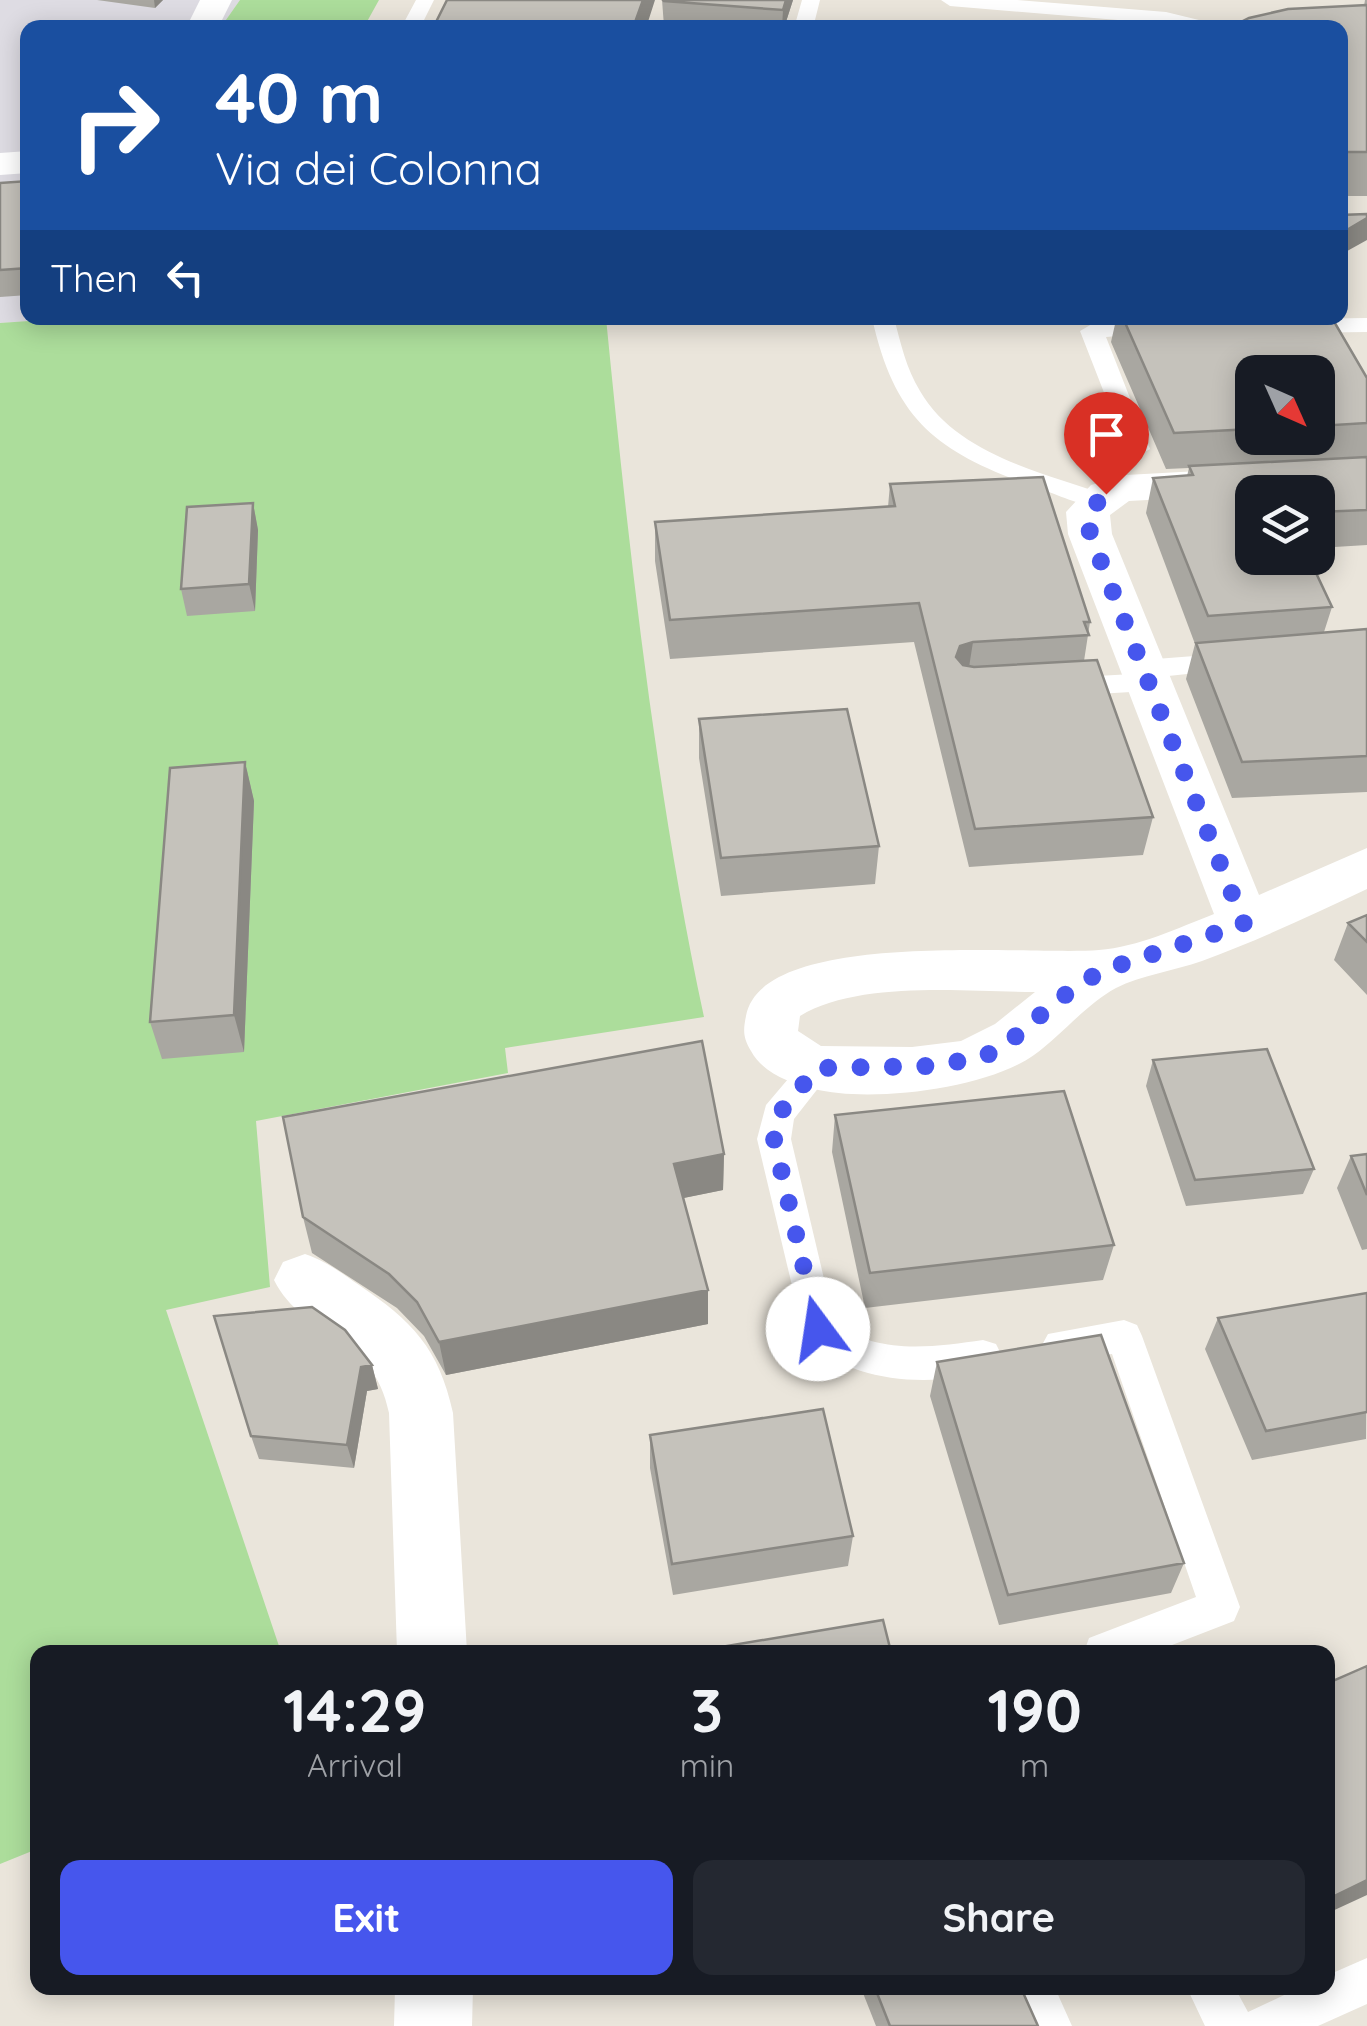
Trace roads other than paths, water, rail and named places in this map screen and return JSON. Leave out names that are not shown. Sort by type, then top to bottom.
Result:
[{"type":"street","points":[[1244,924],[1087,525],[1088,512],[1098,500],[1116,490],[1137,487],[1367,475]]},
{"type":"street","points":[[1101,971],[950,970],[838,978],[810,984],[775,1006],[768,1020],[770,1034],[779,1048],[817,1068],[932,1066],[983,1057],[1004,1046],[1062,997],[1101,971],[1244,924],[1367,867]]},
{"type":"street","points":[[305,1280],[386,1340],[412,1368],[422,1413],[432,1645]]},
{"type":"street","points":[[434,1995],[434,2026]]},
{"type":"lane","points":[[950,0],[1132,20]]},
{"type":"lane","points":[[886,325],[900,382],[916,409],[933,426],[990,460],[1098,500]]},
{"type":"lane","points":[[1268,326],[1318,325]]},
{"type":"lane","points":[[1138,449],[1092,330],[1173,327]]},
{"type":"lane","points":[[1040,688],[1255,661]]},
{"type":"lane","points":[[817,1068],[778,1115],[774,1139],[818,1329],[832,1345],[880,1359],[942,1362],[1124,1336],[1220,1607],[1122,1645]]},
{"type":"lane","points":[[1265,2026],[1367,1981]]},
{"type":"lane","points":[[1035,1995],[1048,2026]]},
{"type":"lane","points":[[1214,1995],[1230,2026]]}]
